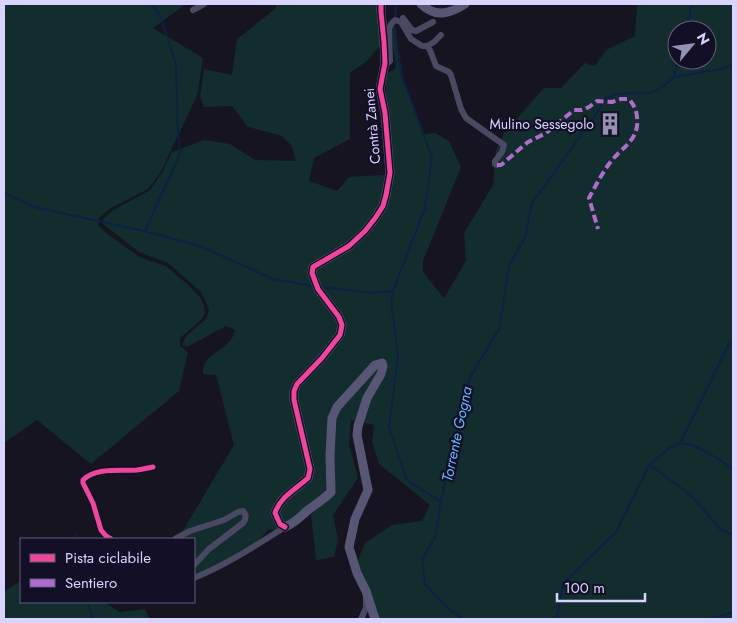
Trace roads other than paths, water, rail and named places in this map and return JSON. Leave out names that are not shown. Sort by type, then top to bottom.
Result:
[{"type":"street","points":[[193,10],[204,4]]},
{"type":"street","name":"Contrà Zanei","points":[[284,527],[280,524],[275,513],[277,506],[288,494],[308,478],[310,469],[294,400],[294,390],[297,384],[322,358],[340,335],[342,325],[316,286],[312,273],[313,267],[349,246],[365,231],[383,206],[390,173],[386,121],[380,89],[385,63],[381,4]]},
{"type":"street","points":[[421,4],[428,10],[439,13],[450,11],[465,4]]},
{"type":"street","points":[[433,22],[416,31],[412,30],[403,18],[398,20],[404,26],[407,35],[422,46],[427,46],[434,42],[441,35]]},
{"type":"street","name":"Contrà Zanei","points":[[385,63],[390,60],[389,26],[395,20],[398,20]]},
{"type":"street","points":[[427,46],[437,67],[451,75],[461,109],[466,118],[504,145],[502,152],[495,161],[497,165]]},
{"type":"street","points":[[195,578],[222,566],[284,527],[294,524],[331,492],[332,418],[337,407],[345,397],[375,365],[382,362],[383,366],[366,398],[358,426],[357,435],[368,490],[355,519],[349,547],[375,619]]},
{"type":"street","points":[[109,538],[101,530],[96,511],[83,480],[95,473],[113,470],[140,470],[153,467]]},
{"type":"street","points":[[177,538],[190,531],[224,520],[243,511],[246,518],[243,524],[209,548],[195,564]]},
{"type":"street","points":[[361,619],[366,608],[366,591]]},
{"type":"waterway","points":[[145,231],[180,154],[176,64],[160,15],[151,4]]},
{"type":"waterway","points":[[395,19],[396,4]]},
{"type":"waterway","points":[[688,20],[691,4]]},
{"type":"waterway","points":[[394,24],[402,77],[432,157],[425,208],[393,291],[391,303],[398,355],[389,427],[406,478],[441,502]]},
{"type":"waterway","points":[[674,77],[721,69],[733,64]]},
{"type":"waterway","points":[[674,77],[676,70]]},
{"type":"waterway","name":"Torrente Gogna","points":[[462,619],[448,608],[425,584],[422,560],[436,535],[440,505],[469,379],[499,329],[509,266],[525,237],[532,203],[605,99],[617,94],[655,91],[674,77]]},
{"type":"waterway","points":[[4,193],[34,207],[144,231],[200,246],[273,279],[313,286]]},
{"type":"waterway","points":[[320,287],[372,293],[393,291]]},
{"type":"waterway","points":[[557,619],[563,584],[616,532],[649,465],[668,449],[680,443],[730,342],[733,340]]},
{"type":"waterway","points":[[680,443],[701,449],[733,469]]},
{"type":"waterway","points":[[650,465],[692,496],[720,529],[733,535]]},
{"type":"waterway","points":[[76,534],[78,538]]},
{"type":"waterway","points":[[89,603],[93,619]]},
{"type":"waterway","points":[[711,619],[733,612]]},
{"type":"place","name":"Mulino Sessegolo","points":[[610,124]]}]
